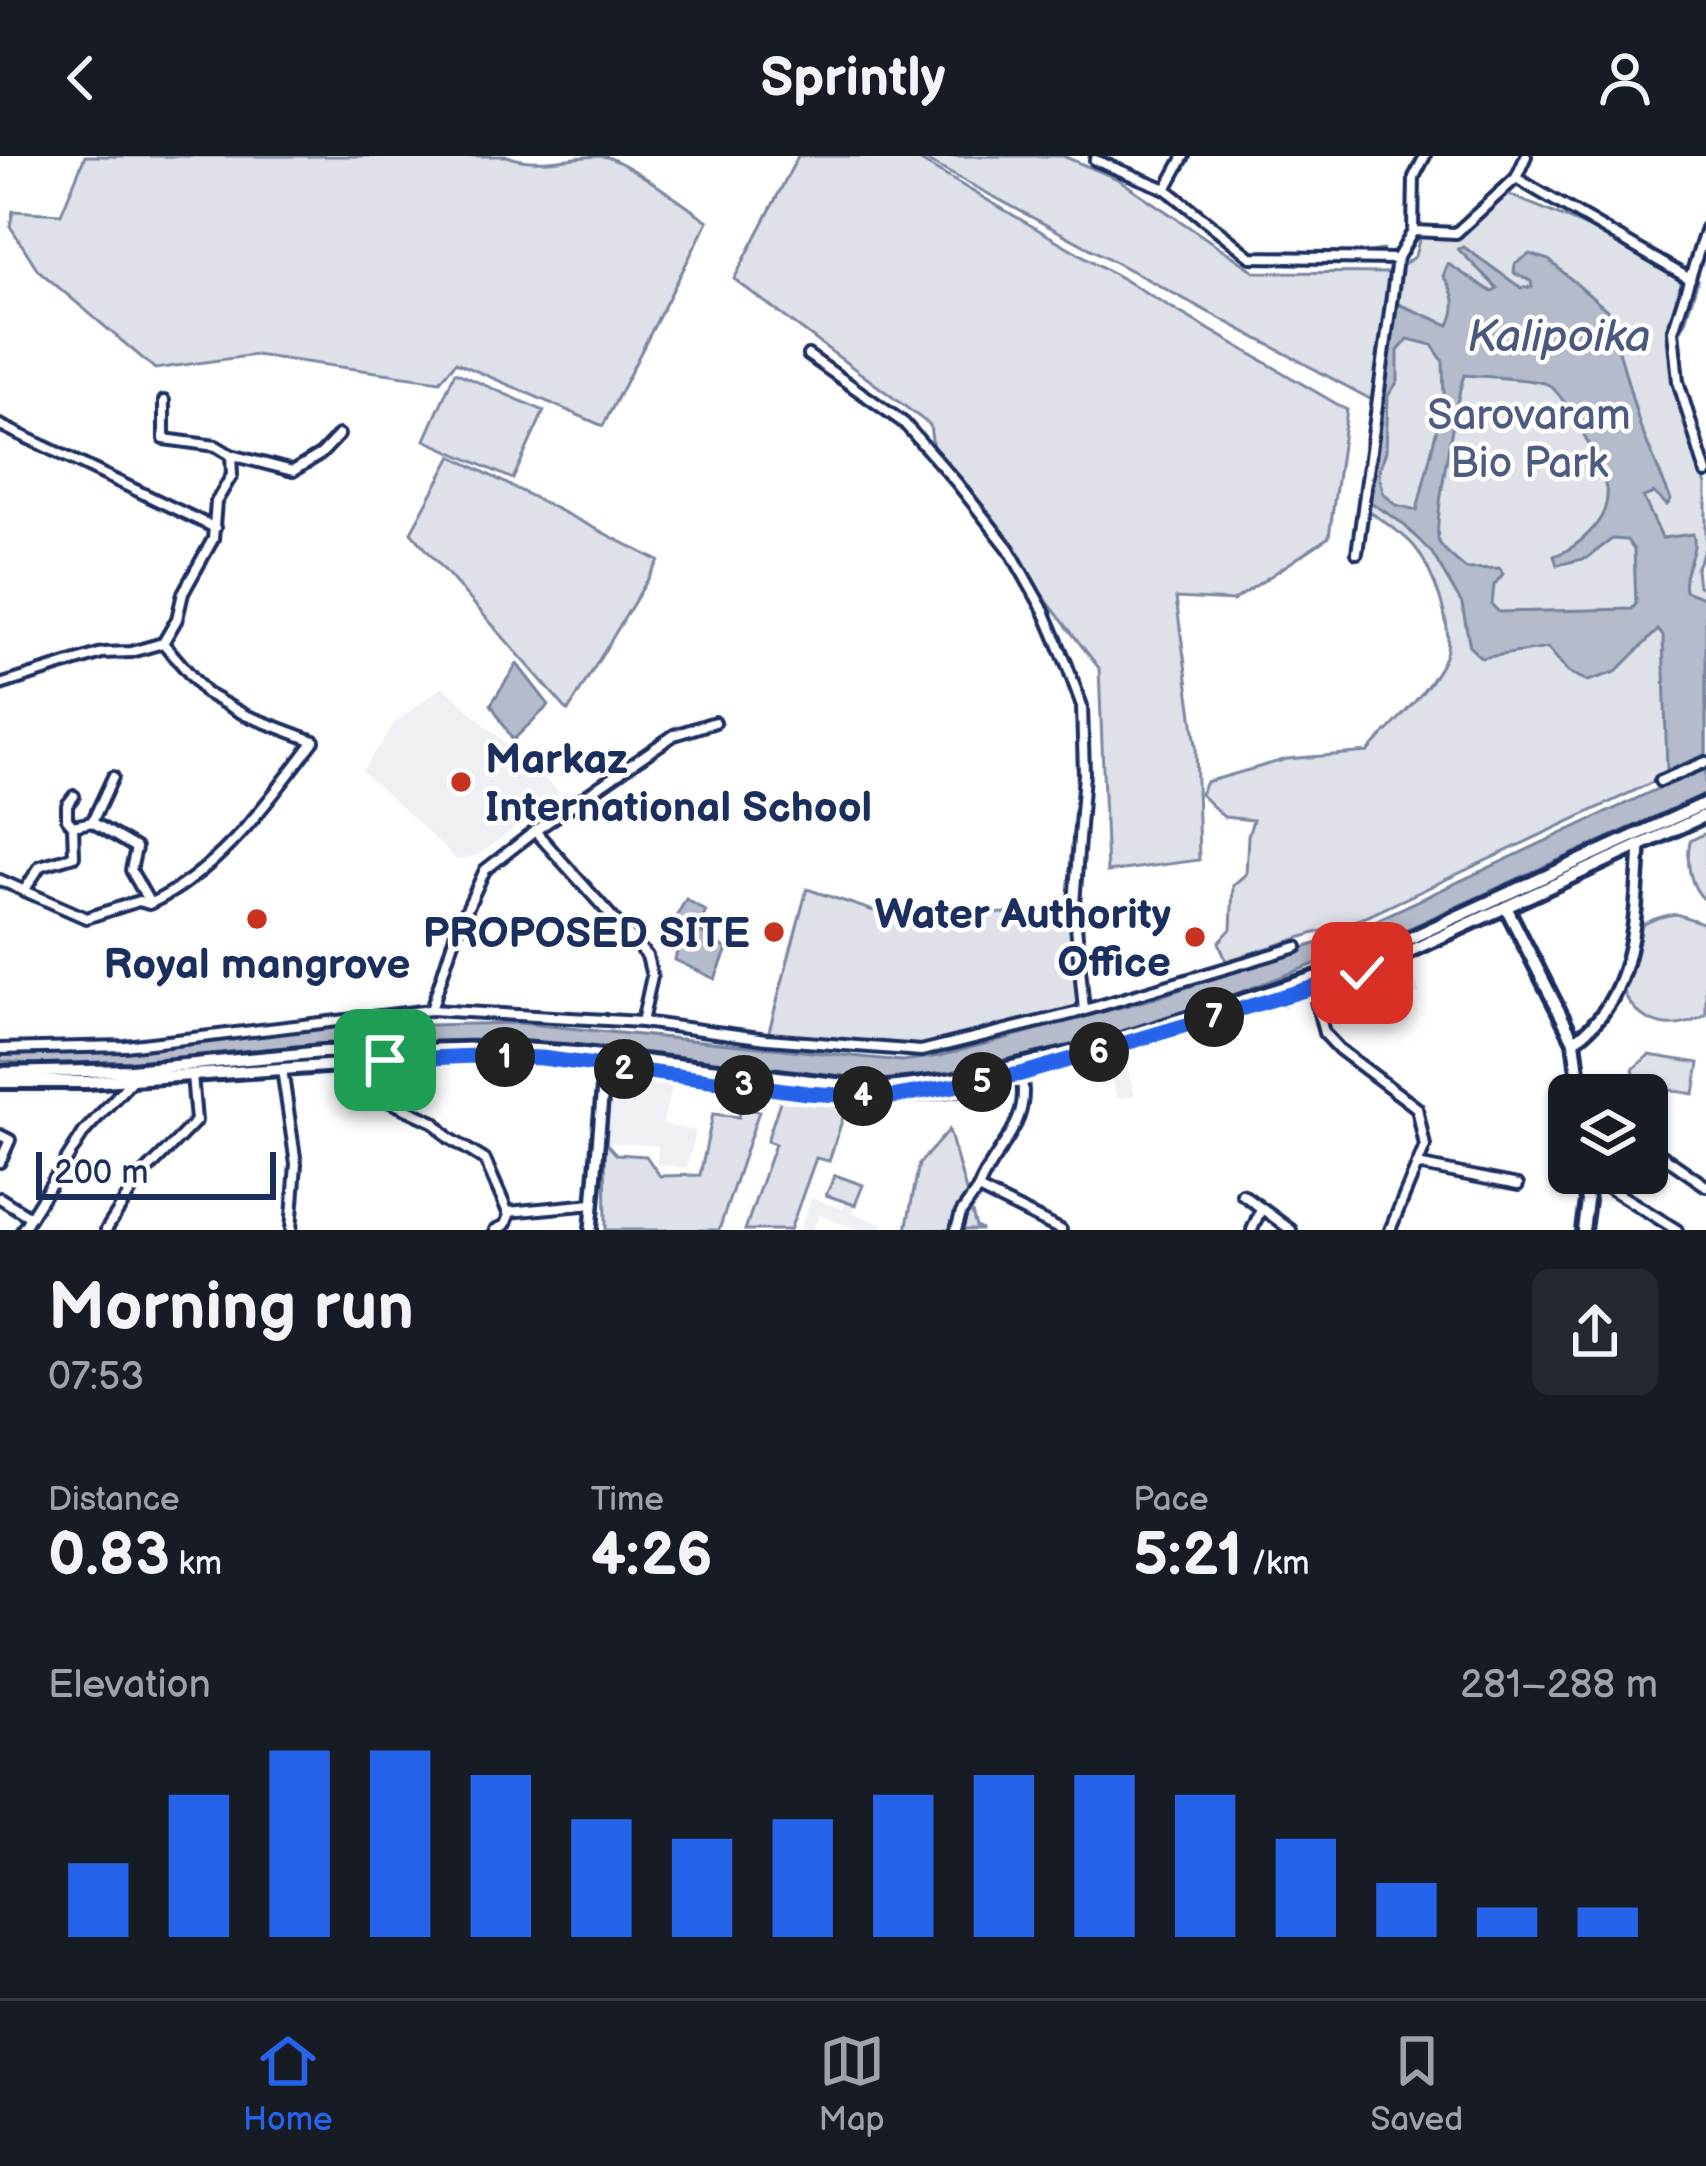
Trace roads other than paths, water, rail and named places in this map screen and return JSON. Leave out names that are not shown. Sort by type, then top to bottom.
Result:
[{"type":"main road","points":[[1504,902],[1706,803]]},
{"type":"main road","points":[[0,1080],[323,1052],[507,1048],[807,1093],[886,1098],[1021,1074],[1311,983],[1706,815]]},
{"type":"main road","points":[[1504,902],[1574,1041],[1578,1074]]},
{"type":"main road","points":[[0,1080],[133,1078],[496,1057],[605,1061],[878,1089],[951,1081],[1100,1047],[1311,983]]},
{"type":"main road","points":[[1583,1230],[1586,1194]]},
{"type":"street","points":[[1166,189],[1184,156]]},
{"type":"street","points":[[1358,553],[1396,259],[1413,231],[1414,177],[1425,156]]},
{"type":"street","points":[[1413,231],[1456,233],[1516,178],[1526,156]]},
{"type":"street","points":[[1095,160],[1166,189],[1251,257],[1396,259]]},
{"type":"street","points":[[1516,178],[1690,278]]},
{"type":"street","points":[[1706,228],[1673,331],[1678,382],[1706,473]]},
{"type":"street","points":[[808,355],[904,422],[957,483],[1010,549],[1067,665],[1082,706],[1084,774],[1074,904],[1084,1010]]},
{"type":"street","points":[[164,401],[164,439],[216,446],[231,455],[293,471],[339,435]]},
{"type":"street","points":[[0,425],[215,528]]},
{"type":"street","points":[[0,685],[102,653],[163,644],[215,528],[216,502],[232,475],[231,455]]},
{"type":"street","points":[[149,904],[202,871],[314,741],[245,716],[206,693],[163,644]]},
{"type":"street","points":[[431,1010],[455,935],[485,870],[674,735],[715,722]]},
{"type":"street","points":[[1660,781],[1706,762]]},
{"type":"street","points":[[92,822],[113,777]]},
{"type":"street","points":[[24,891],[40,866],[74,856],[74,826],[67,819],[74,796]]},
{"type":"street","points":[[74,826],[92,822],[136,848],[131,870],[149,904]]},
{"type":"street","points":[[536,832],[647,956],[652,976],[642,1022]]},
{"type":"street","points":[[1574,1041],[1601,1021],[1621,980],[1635,916],[1640,844]]},
{"type":"street","points":[[0,880],[86,918],[140,901],[149,904]]},
{"type":"street","points":[[0,1049],[125,1046],[431,1010],[642,1022],[767,1039],[922,1051],[1084,1010],[1297,946]]},
{"type":"street","points":[[1311,983],[1324,1033],[1417,1108],[1425,1146],[1390,1230]]},
{"type":"street","points":[[385,1060],[388,1101],[434,1122],[449,1138],[485,1160],[508,1212],[505,1225],[495,1230]]},
{"type":"street","points":[[591,1230],[605,1061]]},
{"type":"street","points":[[282,1069],[296,1164],[291,1230]]},
{"type":"street","points":[[106,1230],[138,1180],[196,1121],[192,1073]]},
{"type":"street","points":[[956,1230],[1022,1112],[1021,1074]]},
{"type":"street","points":[[22,1230],[84,1132],[133,1078]]},
{"type":"street","points":[[0,1136],[10,1140],[0,1162]]},
{"type":"street","points":[[1668,1159],[1706,1185]]},
{"type":"street","points":[[1417,1165],[1518,1185]]},
{"type":"street","points":[[978,1189],[1061,1230]]},
{"type":"street","points":[[1242,1194],[1291,1230]]},
{"type":"street","points":[[1618,1194],[1677,1230]]},
{"type":"street","points":[[0,1198],[31,1217]]},
{"type":"street","points":[[508,1212],[592,1204]]},
{"type":"street","points":[[1252,1230],[1261,1209]]},
{"type":"water","name":"Kalipoika","points":[[1464,247],[1521,288],[1532,287],[1531,281],[1514,273],[1515,264],[1530,254],[1549,260],[1608,311],[1640,426],[1671,500],[1667,505],[1654,493],[1643,497],[1662,538],[1693,534],[1684,583],[1685,591],[1706,599],[1706,756],[1667,770],[1663,636],[1658,630],[1616,672],[1588,681],[1568,672],[1548,648],[1481,658],[1470,647],[1462,604],[1432,553],[1402,523],[1367,500],[1392,307],[1398,304],[1449,325],[1454,306],[1443,276],[1448,264],[1492,292],[1497,288],[1458,249]],"holes":[[[1408,339],[1432,345],[1443,361],[1444,399],[1417,510],[1396,505],[1383,493],[1379,472],[1386,451],[1388,396],[1398,381],[1398,351]],[[1464,375],[1541,382],[1565,402],[1593,454],[1607,497],[1588,534],[1554,556],[1557,565],[1587,558],[1612,539],[1627,540],[1634,550],[1636,604],[1632,609],[1499,612],[1492,605],[1494,585],[1503,574],[1500,568],[1466,569],[1441,546],[1442,489]]]},
{"type":"water","points":[[517,664],[549,705],[513,740],[491,704]]},
{"type":"water","points":[[1706,766],[1706,793],[1407,929],[1213,1006],[951,1075],[880,1081],[526,1044],[466,1042],[332,1045],[80,1069],[0,1061],[0,1053],[136,1050],[338,1027],[518,1023],[902,1061],[940,1056],[1155,998],[1351,932]]},
{"type":"water","points":[[686,899],[706,911],[697,930],[727,949],[715,979],[675,960],[679,940],[670,928]]},
{"type":"waterway","points":[[1350,255],[1383,250]]},
{"type":"place","name":"Markaz International School","points":[[461,782]]},
{"type":"place","name":"Royal mangrove","points":[[257,919]]},
{"type":"place","name":"PROPOSED SITE","points":[[774,932]]},
{"type":"place","name":"Water Authority Office","points":[[1195,937]]},
{"type":"park label","name":"Sarovaram Bio Park","points":[[1529,438]]}]
